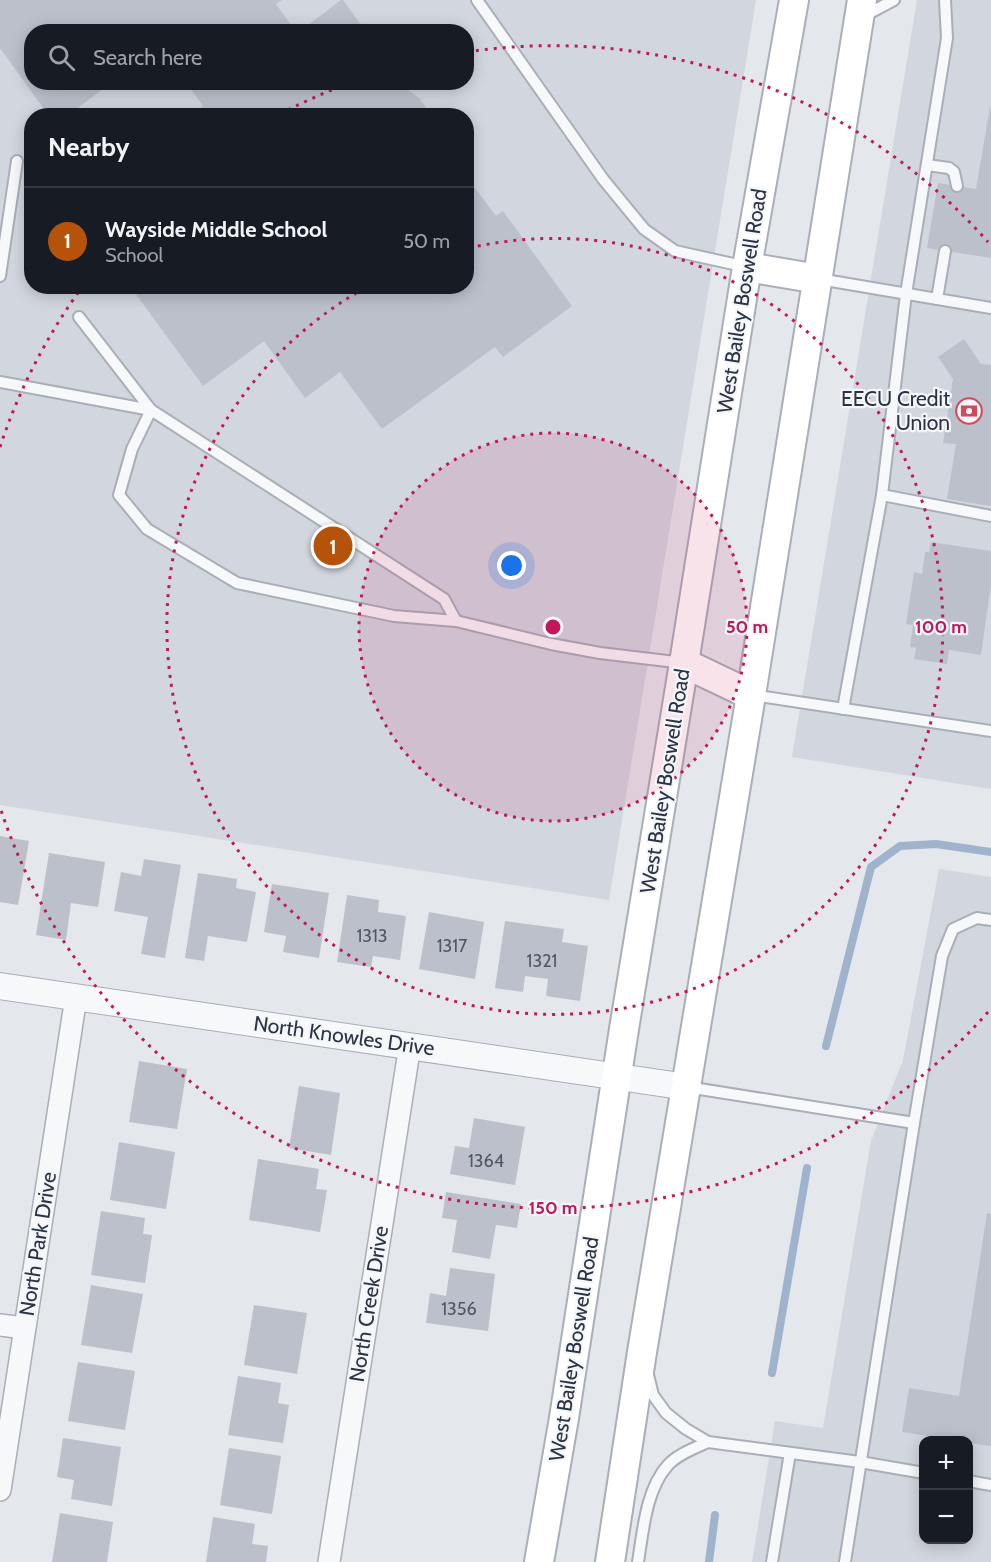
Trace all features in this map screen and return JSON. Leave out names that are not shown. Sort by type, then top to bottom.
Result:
[{"type":"main road","name":"West Bailey Boswell Road","points":[[539,1562],[564,1418],[616,1076],[747,267],[794,0]]},
{"type":"main road","points":[[610,1562],[642,1352],[752,695],[860,9]]},
{"type":"main road","points":[[747,267],[818,279]]},
{"type":"main road","points":[[684,663],[752,695]]},
{"type":"street","name":"North Knowles Drive","points":[[0,986],[687,1087]]},
{"type":"street","name":"North Park Drive","points":[[0,1490],[76,998]]},
{"type":"street","name":"North Creek Drive","points":[[329,1562],[410,1045]]},
{"type":"street","points":[[0,1325],[24,1328]]},
{"type":"lane","points":[[477,0],[596,170],[644,229],[675,251],[747,267]]},
{"type":"lane","points":[[860,9],[894,0]]},
{"type":"lane","points":[[843,709],[882,495],[906,294],[947,38],[945,0]]},
{"type":"lane","points":[[0,276],[17,161]]},
{"type":"lane","points":[[927,165],[949,168],[954,172],[957,186]]},
{"type":"lane","points":[[937,299],[945,251]]},
{"type":"lane","points":[[818,279],[991,308]]},
{"type":"lane","points":[[79,317],[151,410],[444,599],[456,621]]},
{"type":"lane","points":[[0,381],[151,410]]},
{"type":"lane","points":[[151,410],[132,449],[118,495],[147,529],[237,583],[394,616],[456,621],[600,653],[684,663]]},
{"type":"lane","points":[[882,495],[991,516]]},
{"type":"lane","points":[[752,695],[991,731]]},
{"type":"lane","points":[[845,1562],[942,956],[953,929],[977,918],[991,920]]},
{"type":"lane","points":[[687,1087],[914,1123]]},
{"type":"lane","points":[[642,1352],[653,1395],[666,1413],[686,1429],[708,1442],[919,1472]]},
{"type":"lane","points":[[638,1562],[652,1489],[668,1465],[686,1452],[708,1442]]},
{"type":"lane","points":[[772,1562],[790,1453]]},
{"type":"lane","points":[[973,1482],[991,1485]]},
{"type":"shaded area","points":[[0,0],[756,0],[609,900],[0,805]]},
{"type":"shaded area","points":[[917,0],[991,0],[991,789],[792,757]]},
{"type":"shaded area","points":[[939,869],[991,877],[991,1562],[752,1562],[775,1421],[823,1428],[871,1141],[903,1060]]},
{"type":"building","points":[[0,0],[282,0],[276,4],[290,24],[24,24],[24,81],[0,48]]},
{"type":"building","points":[[343,0],[360,24],[310,24]]},
{"type":"building","points":[[30,90],[101,90],[78,108],[43,108]]},
{"type":"building","points":[[192,90],[408,90],[419,98],[426,108],[200,108],[203,106]]},
{"type":"building","points":[[990,107],[991,258],[927,248],[938,183],[976,189]]},
{"type":"building","points":[[474,187],[496,216],[503,211],[572,306],[503,357],[495,347],[382,429],[340,372],[305,398],[264,341],[203,386],[136,294],[474,294]]},
{"type":"building","name":"EECU Credit Union","points":[[964,339],[981,364],[991,365],[991,506],[947,499],[956,444],[943,443],[953,379],[938,357]]},
{"type":"building","points":[[931,542],[991,551],[991,584],[981,655],[949,650],[947,664],[914,659],[916,648],[910,647],[913,625],[906,624],[914,572],[922,574],[925,552],[929,552]]},
{"type":"building","points":[[0,836],[29,841],[18,905],[0,902]]},
{"type":"building","points":[[49,853],[105,862],[98,907],[71,903],[66,940],[36,935]]},
{"type":"building","points":[[144,859],[181,865],[165,958],[141,954],[148,917],[114,911],[121,872],[141,876]]},
{"type":"building","points":[[198,873],[237,879],[236,888],[256,892],[247,942],[208,936],[204,961],[185,958]]},
{"type":"building","points":[[272,884],[329,893],[319,958],[283,952],[286,936],[264,932]]},
{"type":"building","points":[[347,895],[379,900],[378,912],[406,916],[400,960],[373,956],[371,967],[337,962]]},
{"type":"building","points":[[429,912],[484,922],[475,979],[419,969]]},
{"type":"building","points":[[505,921],[564,929],[562,942],[588,946],[580,1001],[546,996],[548,979],[525,976],[523,992],[495,988]]},
{"type":"building","points":[[139,1061],[187,1069],[177,1129],[129,1122]]},
{"type":"building","points":[[299,1086],[340,1093],[331,1155],[289,1148]]},
{"type":"building","points":[[474,1118],[525,1127],[515,1185],[450,1174],[455,1146],[469,1148]]},
{"type":"building","points":[[119,1142],[175,1152],[166,1209],[110,1200]]},
{"type":"building","points":[[258,1159],[319,1169],[316,1189],[327,1190],[320,1232],[249,1220]]},
{"type":"building","points":[[446,1192],[521,1204],[517,1228],[496,1225],[490,1259],[452,1252],[457,1220],[442,1218]]},
{"type":"building","points":[[101,1211],[145,1218],[143,1234],[152,1235],[145,1283],[91,1275]]},
{"type":"building","points":[[987,1213],[991,1214],[991,1446],[973,1444],[973,1436],[928,1436],[902,1432],[909,1388],[959,1396]]},
{"type":"building","points":[[450,1268],[495,1274],[488,1331],[426,1323],[430,1293],[446,1296]]},
{"type":"building","points":[[91,1285],[143,1294],[132,1353],[81,1345]]},
{"type":"building","points":[[254,1305],[307,1313],[297,1374],[244,1365]]},
{"type":"building","points":[[78,1362],[135,1371],[125,1430],[68,1421]]},
{"type":"building","points":[[238,1376],[281,1383],[278,1403],[289,1405],[283,1443],[228,1435]]},
{"type":"building","points":[[63,1438],[121,1447],[112,1506],[71,1499],[74,1480],[57,1477]]},
{"type":"building","points":[[229,1448],[281,1456],[272,1514],[220,1505]]},
{"type":"building","points":[[60,1513],[113,1522],[107,1562],[52,1562]]},
{"type":"building","points":[[213,1517],[255,1524],[252,1544],[268,1546],[266,1562],[206,1562]]},
{"type":"waterway","points":[[826,1046],[871,867],[900,846],[936,844],[991,852]]},
{"type":"waterway","points":[[772,1373],[807,1168]]},
{"type":"waterway","points":[[709,1562],[715,1515]]},
{"type":"place","name":"EECU Credit Union","points":[[969,411]]},
{"type":"place","name":"Wayside Middle School","points":[[333,546]]}]
